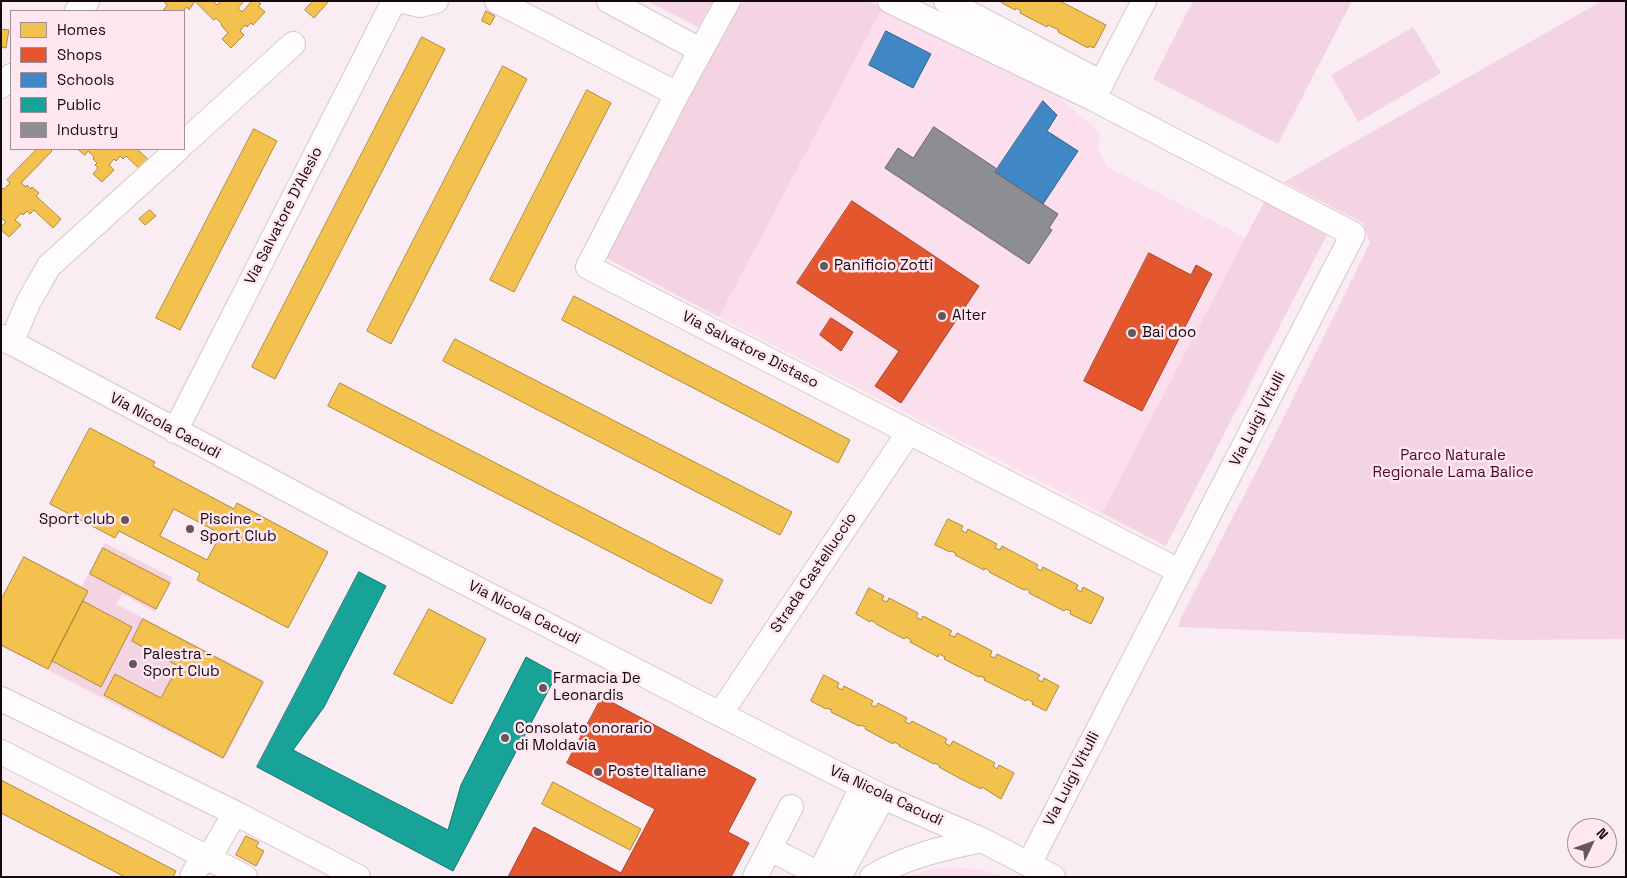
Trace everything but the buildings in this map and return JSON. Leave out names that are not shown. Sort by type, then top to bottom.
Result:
[{"type":"street","points":[[78,10],[87,1]]},
{"type":"street","name":"Via Salvatore D'Alesio","points":[[174,431],[394,1]]},
{"type":"street","points":[[403,1],[420,5],[436,1]]},
{"type":"street","points":[[497,1],[677,94]]},
{"type":"street","points":[[609,1],[700,50]]},
{"type":"street","name":"Via Salvatore Distaso","points":[[728,1],[700,50],[588,267],[1179,571]]},
{"type":"street","points":[[890,1],[1098,91]]},
{"type":"street","points":[[946,1],[1098,91]]},
{"type":"street","points":[[1098,91],[1144,1]]},
{"type":"street","points":[[185,142],[293,44]]},
{"type":"street","points":[[1,86],[10,77]]},
{"type":"street","name":"Via Luigi Vitulli","points":[[1029,864],[1353,234],[1098,91]]},
{"type":"street","points":[[6,340],[49,266],[177,150]]},
{"type":"street","name":"Via Nicola Cacudi","points":[[6,340],[361,530],[862,787],[982,840],[1054,877]]},
{"type":"street","name":"Strada Castelluccio","points":[[720,714],[909,432]]},
{"type":"street","points":[[1,699],[235,813],[358,877]]},
{"type":"street","points":[[1,752],[246,877]]},
{"type":"street","points":[[826,876],[862,787]]},
{"type":"street","points":[[826,876],[883,797]]},
{"type":"street","points":[[756,877],[791,807]]},
{"type":"street","points":[[192,877],[197,867],[209,858],[235,813]]},
{"type":"street","points":[[872,877],[888,866],[930,851],[982,840]]},
{"type":"street","points":[[770,849],[826,876]]},
{"type":"shaded area","points":[[883,7],[1049,89],[1100,132],[1098,150],[1108,167],[1246,238],[1102,513],[719,317]]},
{"type":"shaded area","points":[[952,867],[983,870],[1006,877],[904,877],[936,868]]},
{"type":"green space","points":[[647,1],[713,1],[698,27]]},
{"type":"green space","points":[[742,1],[868,1],[883,7],[719,317],[606,258],[717,45]]},
{"type":"green space","points":[[1193,1],[1352,1],[1278,144],[1153,79]]},
{"type":"green space","name":"Parco Naturale Regionale Lama Balice","points":[[1602,1],[1626,1],[1626,639],[1507,640],[1178,627],[1370,243],[1363,223],[1284,182]]},
{"type":"green space","points":[[1413,27],[1441,73],[1358,122],[1331,75]]},
{"type":"green space","points":[[1265,200],[1328,233],[1166,546],[1102,513]]},
{"type":"green space","name":"Palestra - Sport Club","points":[[105,543],[173,578],[155,612],[122,594],[116,604],[265,681],[224,760],[1,646],[1,599],[24,556],[82,586]]},
{"type":"place","name":"Panificio Zotti","points":[[824,266]]},
{"type":"place","name":"Alter","points":[[942,316]]},
{"type":"place","name":"Bai doo","points":[[1132,333]]},
{"type":"place","name":"Sport club","points":[[125,520]]},
{"type":"place","name":"Piscine - Sport Club","points":[[190,529]]},
{"type":"place","name":"Palestra - Sport Club","points":[[133,664]]},
{"type":"place","name":"Farmacia De Leonardis","points":[[543,688]]},
{"type":"place","name":"Consolato onorario di Moldavia","points":[[505,738]]},
{"type":"place","name":"Poste Italiane","points":[[598,772]]}]
